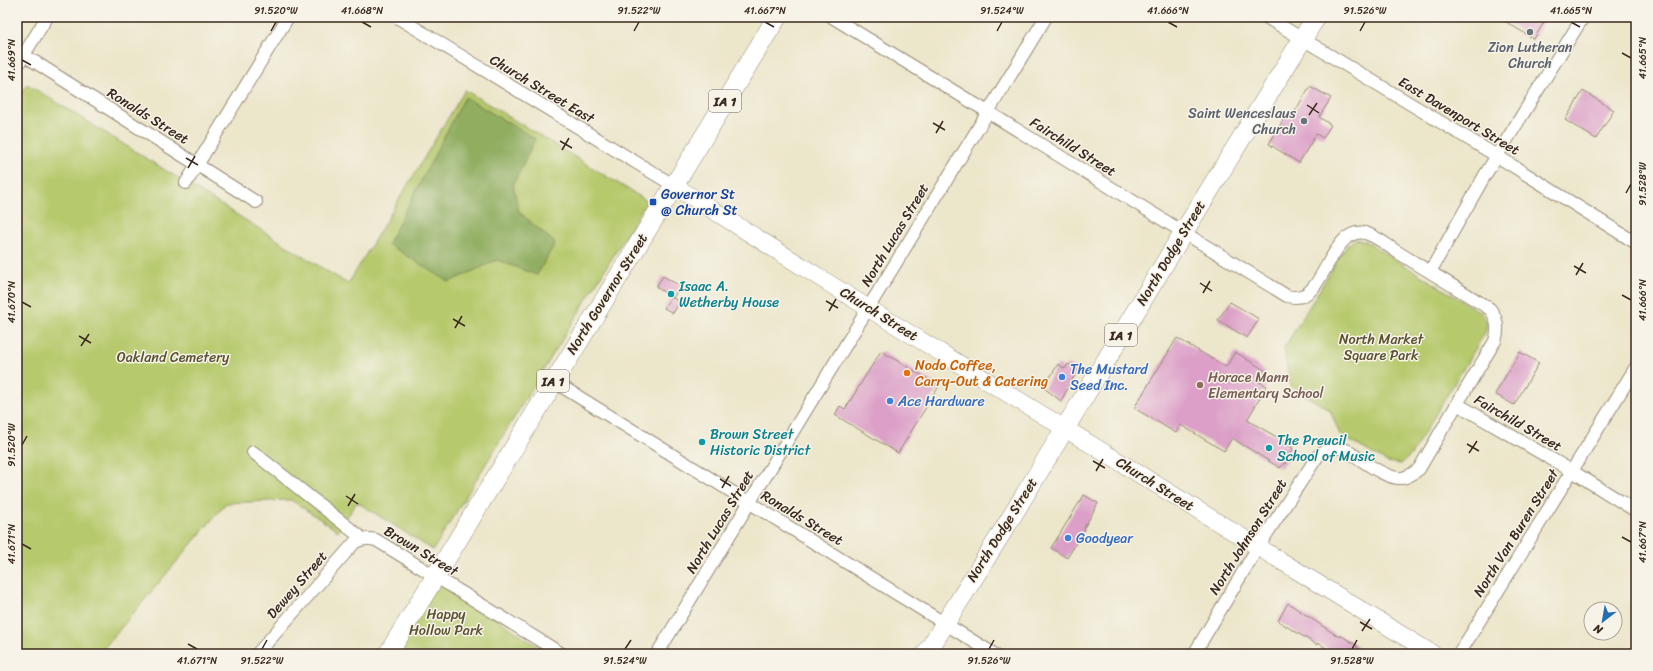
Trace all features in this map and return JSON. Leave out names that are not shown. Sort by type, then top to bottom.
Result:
[{"type":"main road","name":"North Governor Street","points":[[388,654],[777,17]]},
{"type":"main road","name":"North Dodge Street","points":[[926,654],[1006,526],[1182,233],[1316,17]]},
{"type":"street","points":[[17,66],[47,17]]},
{"type":"street","points":[[186,183],[288,17]]},
{"type":"street","name":"Church Street East","points":[[397,17],[674,185]]},
{"type":"street","name":"Fairchild Street","points":[[832,17],[1286,296],[1300,297],[1306,295],[1340,244],[1347,237],[1355,233],[1365,233],[1430,272],[1490,309],[1495,315],[1497,322],[1498,332],[1494,341],[1457,404],[1572,471],[1636,511]]},
{"type":"street","name":"North Lucas Street","points":[[658,654],[1046,17]]},
{"type":"street","name":"East Davenport Street","points":[[1266,17],[1497,156],[1636,243]]},
{"type":"street","points":[[1430,272],[1497,156],[1582,17]]},
{"type":"street","name":"Ronalds Street","points":[[24,55],[256,202]]},
{"type":"street","name":"Church Street","points":[[674,185],[868,308],[1433,654]]},
{"type":"street","name":"North Van Buren Street","points":[[1459,654],[1636,367]]},
{"type":"street","name":"Ronalds Street","points":[[553,382],[994,654]]},
{"type":"street","name":"North Johnson Street","points":[[1194,654],[1258,547],[1317,457],[1323,451],[1338,446],[1390,477],[1404,478],[1419,469],[1457,404]]},
{"type":"street","name":"Brown Street","points":[[253,452],[363,539],[376,540],[562,654]]},
{"type":"street","name":"Dewey Street","points":[[257,654],[355,542],[363,539]]},
{"type":"green space","name":"Oakland Cemetery","points":[[27,84],[348,284],[465,90],[647,201],[433,550],[357,502],[338,531],[291,500],[226,503],[99,654],[17,654],[17,99]]},
{"type":"green space","points":[[465,97],[535,139],[513,185],[519,212],[555,243],[537,275],[497,260],[449,282],[388,244]]},
{"type":"green space","name":"North Market Square Park","points":[[1355,239],[1365,241],[1482,313],[1487,322],[1486,331],[1411,455],[1401,464],[1387,462],[1340,435],[1330,410],[1290,386],[1284,348],[1347,245]]},
{"type":"green space","name":"Happy Hollow Park","points":[[435,577],[549,654],[393,654]]},
{"type":"building","name":"Zion Lutheran Church","points":[[1498,17],[1547,17],[1534,39]]},
{"type":"building","name":"Saint Wenceslaus Church","points":[[1310,86],[1331,98],[1319,117],[1331,125],[1323,138],[1316,134],[1299,163],[1269,144],[1286,115],[1291,118]]},
{"type":"building","points":[[1583,91],[1614,110],[1596,139],[1565,120]]},
{"type":"building","name":"Isaac A. Wetherby House","points":[[663,276],[680,286],[673,298],[656,287]]},
{"type":"building","points":[[671,297],[680,302],[673,313],[664,308]]},
{"type":"building","points":[[1230,302],[1259,319],[1247,338],[1218,320]]},
{"type":"building","points":[[1177,338],[1226,367],[1235,352],[1266,371],[1259,382],[1267,386],[1247,420],[1289,444],[1288,445],[1293,448],[1285,464],[1284,463],[1280,468],[1232,438],[1224,451],[1181,425],[1176,433],[1134,408]]},
{"type":"building","name":"Ace Hardware","points":[[881,351],[939,386],[898,453],[835,415],[840,406],[845,409]]},
{"type":"building","points":[[1520,352],[1539,363],[1514,405],[1495,394]]},
{"type":"building","name":"The Mustard Seed Inc.","points":[[1058,364],[1065,369],[1068,364],[1078,369],[1061,401],[1044,388]]},
{"type":"building","name":"Goodyear","points":[[1084,495],[1098,503],[1084,528],[1085,529],[1067,558],[1051,548]]},
{"type":"building","points":[[1288,603],[1339,637],[1340,635],[1358,646],[1356,647],[1368,654],[1336,654],[1318,643],[1317,645],[1278,621]]},
{"type":"place","name":"Zion Lutheran Church","points":[[1530,32]]},
{"type":"place","name":"Saint Wenceslaus Church","points":[[1304,121]]},
{"type":"place","name":"Governor St @ Church St","points":[[653,202]]},
{"type":"place","name":"Isaac A. Wetherby House","points":[[671,294]]},
{"type":"place","name":"Nodo Coffee, Carry-Out & Catering","points":[[907,373]]},
{"type":"place","name":"The Mustard Seed Inc.","points":[[1062,377]]},
{"type":"place","name":"Horace Mann Elementary School","points":[[1200,385]]},
{"type":"place","name":"Ace Hardware","points":[[890,401]]},
{"type":"place","name":"Brown Street Historic District","points":[[702,442]]},
{"type":"place","name":"The Preucil School of Music","points":[[1269,448]]},
{"type":"place","name":"Goodyear","points":[[1068,538]]}]
